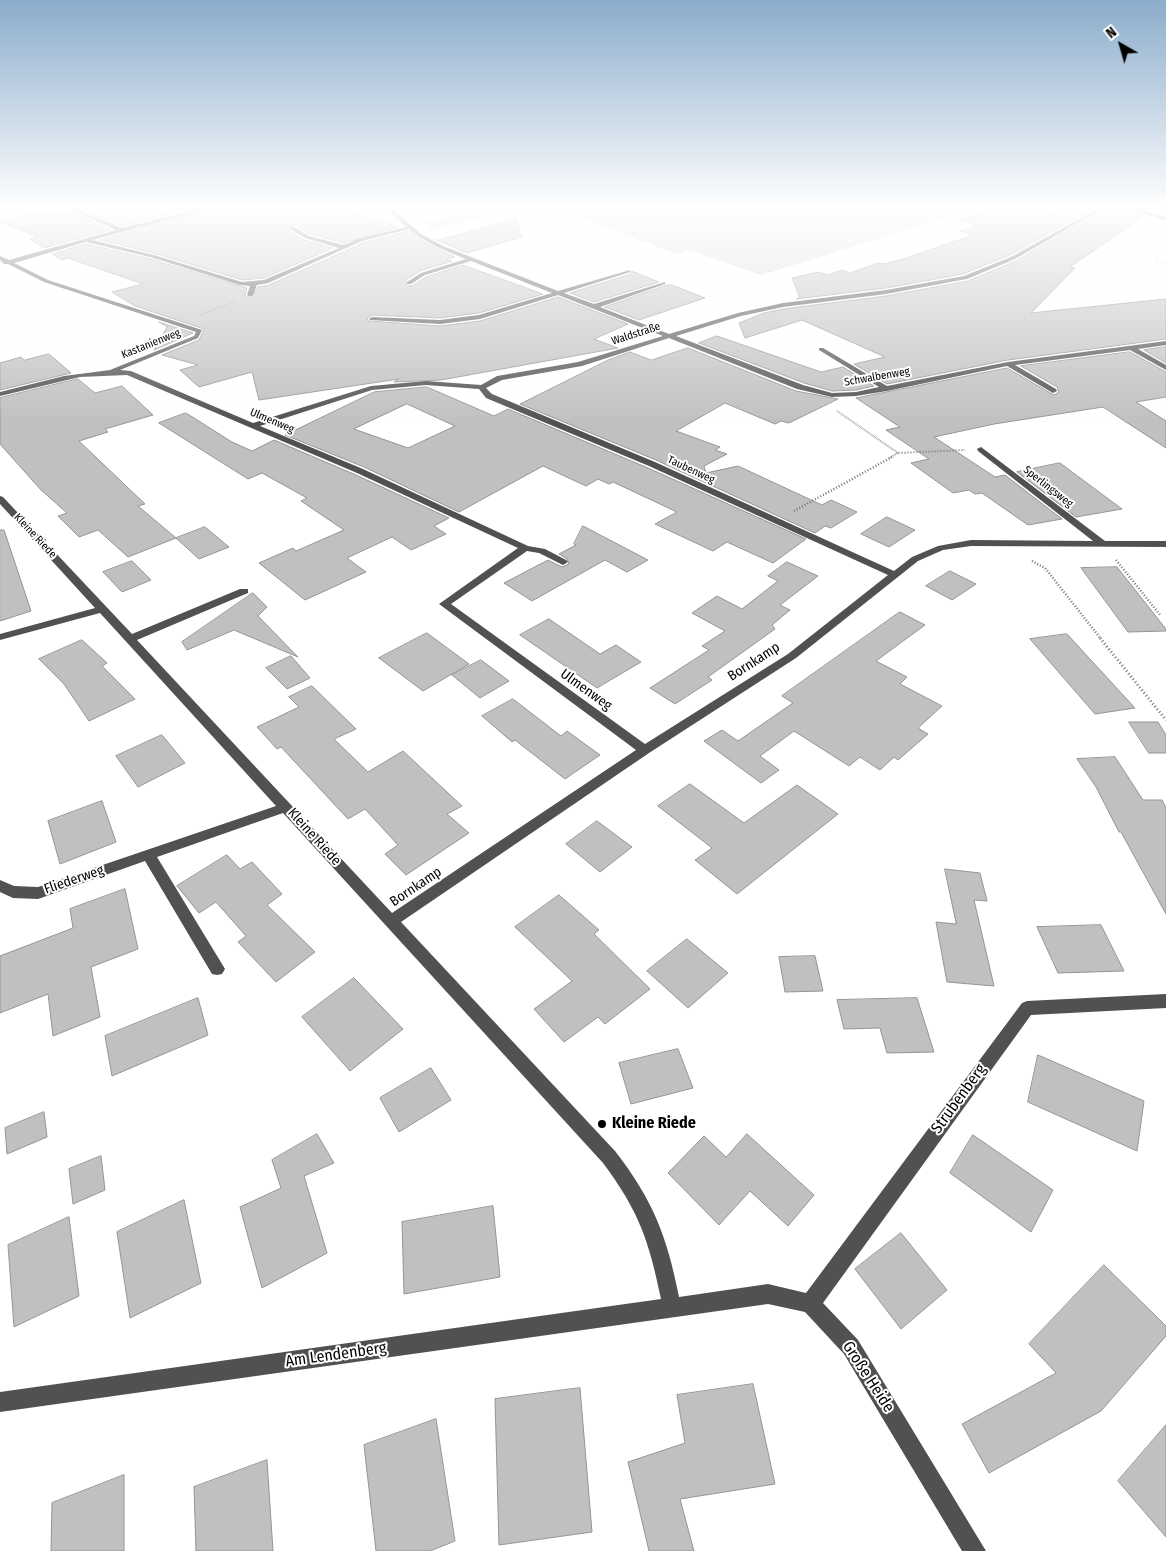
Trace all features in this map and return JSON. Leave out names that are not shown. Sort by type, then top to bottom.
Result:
[{"type":"street","name":"Kastanienweg","points":[[41,278],[200,331],[196,337],[112,371]]},
{"type":"street","points":[[224,278],[242,284],[254,284],[274,278]]},
{"type":"street","points":[[409,283],[416,278]]},
{"type":"street","name":"Schwalbenweg","points":[[521,278],[800,387],[832,395],[856,394],[886,389],[1008,364],[1166,343]]},
{"type":"street","points":[[372,319],[440,322],[463,320],[480,317],[603,278]]},
{"type":"street","name":"Waldstraße","points":[[251,426],[371,388],[426,383],[482,387],[500,378],[579,364],[740,314],[783,305],[886,292],[963,278]]},
{"type":"street","points":[[593,306],[663,283]]},
{"type":"street","points":[[250,296],[254,284]]},
{"type":"street","points":[[1130,347],[1166,368]]},
{"type":"street","points":[[821,349],[886,389]]},
{"type":"street","points":[[1008,364],[1052,391]]},
{"type":"street","name":"Ulmenweg","points":[[0,394],[112,371],[128,372],[360,471],[524,548],[542,552],[563,562]]},
{"type":"street","name":"Taubenweg","points":[[482,387],[489,396],[652,464],[893,574]]},
{"type":"street","name":"Sperlingsweg","points":[[981,449],[1102,543]]},
{"type":"street","name":"Kleine Riede","points":[[0,499],[609,1158],[634,1192],[650,1222],[661,1254],[672,1308]]},
{"type":"street","name":"Bornkamp","points":[[390,922],[645,750],[792,656],[893,574],[915,559],[941,548],[971,543],[1166,544]]},
{"type":"street","name":"Ulmenweg","points":[[524,548],[444,604],[645,750]]},
{"type":"street","points":[[130,640],[244,591]]},
{"type":"street","points":[[0,637],[103,609]]},
{"type":"street","name":"Fliederweg","points":[[0,886],[13,892],[38,893],[286,807]]},
{"type":"street","points":[[148,854],[217,969]]},
{"type":"street","name":"Strubenberg","points":[[810,1304],[1027,1008],[1166,1002]]},
{"type":"street","points":[[672,1308],[768,1294],[810,1304]]},
{"type":"street","name":"Große Heide","points":[[810,1304],[851,1347],[975,1551]]},
{"type":"street","name":"Am Lendenberg","points":[[0,1402],[672,1308]]},
{"type":"path","points":[[179,324],[250,296]]},
{"type":"path","points":[[832,395],[838,413],[898,454]]},
{"type":"path","points":[[776,521],[898,454],[981,449]]},
{"type":"path","points":[[998,542],[1045,568],[1166,720]]},
{"type":"path","points":[[1102,543],[1161,616]]},
{"type":"building","points":[[127,278],[215,278],[247,288],[245,296],[251,299],[258,287],[269,285],[284,278],[409,278],[406,280],[406,285],[412,286],[424,278],[500,278],[543,294],[479,313],[440,318],[372,315],[367,319],[369,321],[440,326],[480,321],[558,297],[628,324],[594,339],[618,348],[441,380],[394,382],[399,379],[259,400],[252,372],[199,387],[180,370],[198,365],[162,355],[199,340],[204,329],[135,306],[112,292],[143,284]]},
{"type":"building","points":[[237,278],[260,278],[242,280]]},
{"type":"building","points":[[617,278],[650,278],[659,282],[594,302],[570,293]]},
{"type":"building","points":[[792,278],[939,278],[886,288],[796,299],[800,298]]},
{"type":"building","points":[[974,278],[1065,278],[1031,313],[1166,299],[1166,339],[1008,360],[887,384],[854,364],[885,357],[802,320],[745,338],[739,323],[764,313],[783,309],[886,296]]},
{"type":"building","points":[[667,285],[672,285],[705,298],[639,320],[605,307]]},
{"type":"building","points":[[159,322],[193,333],[154,350],[167,327]]},
{"type":"building","points":[[717,336],[821,372],[843,367],[874,386],[856,390],[832,391],[804,383],[699,343]]},
{"type":"building","points":[[1166,347],[1166,363],[1144,350]]},
{"type":"building","points":[[688,348],[796,391],[838,399],[789,423],[781,421],[775,424],[725,403],[676,431],[720,447],[715,450],[727,454],[704,466],[706,473],[738,466],[822,505],[831,500],[857,512],[831,528],[825,526],[815,533],[656,460],[520,404],[608,360],[630,352],[651,360]]},
{"type":"building","points":[[1130,352],[1166,372],[1166,397],[1136,402],[1166,421],[1166,448],[1103,407],[994,424],[934,437],[995,477],[1005,475],[1062,519],[1028,525],[982,493],[975,494],[969,490],[953,493],[911,463],[929,459],[886,430],[900,427],[856,398],[1007,368],[1054,395],[1059,392],[1057,387],[1021,366]]},
{"type":"building","points":[[49,354],[71,373],[0,390],[0,363],[21,357],[24,360]]},
{"type":"building","points":[[78,379],[95,393],[122,386],[153,415],[105,429],[108,432],[79,441],[145,504],[138,506],[176,538],[128,557],[98,530],[79,537],[58,516],[67,513],[41,490],[0,444],[0,398]]},
{"type":"building","points":[[427,387],[494,416],[508,409],[648,468],[806,539],[773,563],[727,542],[713,551],[655,524],[677,512],[613,482],[609,484],[598,479],[586,486],[543,466],[459,512],[364,467],[285,435],[374,392]],"holes":[[[407,404],[455,426],[408,448],[354,429]]]},
{"type":"building","points":[[186,413],[232,442],[252,451],[274,440],[449,518],[434,526],[446,534],[411,550],[392,537],[347,558],[366,572],[305,600],[259,563],[293,548],[296,551],[344,530],[301,501],[307,498],[262,473],[248,479],[159,423]]},
{"type":"building","points":[[1060,463],[1122,509],[1076,517],[1017,472]]},
{"type":"building","points":[[887,517],[915,530],[889,547],[861,534]]},
{"type":"building","points":[[583,526],[648,560],[627,572],[605,560],[532,601],[504,583],[548,560],[562,567],[569,564],[567,559],[559,554],[576,545],[574,544]]},
{"type":"building","points":[[205,527],[229,547],[199,559],[176,538]]},
{"type":"building","points":[[0,530],[4,530],[31,611],[0,621]]},
{"type":"building","points":[[132,561],[151,580],[122,592],[103,572]]},
{"type":"building","points":[[787,562],[818,576],[780,605],[790,610],[772,625],[775,629],[708,677],[712,680],[675,704],[650,688],[709,650],[702,646],[725,631],[692,613],[717,596],[742,609],[778,581],[768,576]]},
{"type":"building","points":[[1117,567],[1166,631],[1128,632],[1081,568]]},
{"type":"building","points":[[950,571],[976,584],[952,600],[926,586]]},
{"type":"building","points":[[253,593],[267,607],[258,616],[298,657],[234,630],[187,650],[182,642]]},
{"type":"building","points":[[900,612],[925,625],[876,661],[907,677],[900,684],[942,706],[918,728],[928,734],[898,760],[894,757],[880,770],[860,757],[849,766],[794,731],[760,756],[779,770],[761,783],[704,741],[722,730],[738,741],[793,703],[782,696]]},
{"type":"building","points":[[549,619],[600,654],[616,645],[641,662],[597,688],[520,635]]},
{"type":"building","points":[[427,633],[469,664],[423,691],[379,658]]},
{"type":"building","points":[[1067,634],[1135,708],[1095,714],[1030,639]]},
{"type":"building","points":[[82,640],[107,663],[102,666],[135,699],[89,721],[64,684],[39,659]]},
{"type":"building","points":[[291,656],[310,678],[287,689],[266,668]]},
{"type":"building","points":[[481,660],[509,681],[480,698],[452,675]]},
{"type":"building","points":[[312,686],[356,729],[334,739],[368,772],[403,751],[462,806],[447,814],[469,833],[406,875],[385,854],[398,845],[365,809],[348,819],[281,747],[277,749],[257,727],[299,707],[289,697]]},
{"type":"building","points":[[513,699],[561,736],[567,731],[600,755],[565,779],[515,740],[512,742],[482,716]]},
{"type":"building","points":[[1129,722],[1158,722],[1166,735],[1166,753],[1149,753]]},
{"type":"building","points":[[162,735],[185,763],[138,787],[116,756]]},
{"type":"building","points":[[1115,757],[1143,800],[1162,800],[1166,808],[1166,914],[1121,832],[1119,832],[1096,787],[1077,759]]},
{"type":"building","points":[[690,784],[744,823],[797,785],[838,814],[737,894],[695,860],[712,848],[658,806]]},
{"type":"building","points":[[102,801],[116,842],[60,864],[48,821]]},
{"type":"building","points":[[597,821],[632,847],[600,872],[566,844]]},
{"type":"building","points":[[227,855],[240,869],[252,862],[282,894],[267,905],[315,952],[276,982],[238,942],[246,936],[216,902],[199,913],[177,886]]},
{"type":"building","points":[[945,869],[980,873],[987,901],[974,900],[994,986],[947,982],[936,922],[956,924]]},
{"type":"building","points":[[125,889],[138,949],[91,967],[100,1017],[53,1036],[48,994],[0,1013],[0,956],[73,928],[70,909]]},
{"type":"building","points":[[559,895],[599,930],[594,934],[650,989],[605,1024],[598,1017],[564,1042],[534,1009],[572,981],[515,927]]},
{"type":"building","points":[[1101,925],[1124,971],[1058,973],[1037,927]]},
{"type":"building","points":[[687,939],[728,973],[688,1008],[647,971]]},
{"type":"building","points":[[815,956],[823,991],[785,992],[779,957]]},
{"type":"building","points":[[354,978],[403,1029],[350,1071],[302,1017]]},
{"type":"building","points":[[198,998],[208,1035],[112,1076],[105,1036]]},
{"type":"building","points":[[917,998],[934,1052],[887,1053],[880,1028],[844,1029],[837,1000]]},
{"type":"building","points":[[678,1049],[693,1088],[631,1104],[619,1063]]},
{"type":"building","points":[[1038,1055],[1144,1101],[1137,1151],[1028,1102]]},
{"type":"building","points":[[431,1068],[451,1100],[399,1132],[380,1098]]},
{"type":"building","points":[[44,1112],[47,1137],[7,1154],[5,1128]]},
{"type":"building","points":[[317,1134],[334,1163],[304,1176],[327,1253],[262,1288],[240,1207],[281,1188],[272,1160]]},
{"type":"building","points":[[747,1134],[814,1195],[788,1226],[750,1191],[719,1225],[668,1173],[704,1136],[726,1157]]},
{"type":"building","points":[[973,1135],[1053,1190],[1031,1232],[950,1173]]},
{"type":"building","points":[[101,1156],[105,1190],[73,1204],[69,1169]]},
{"type":"building","points":[[184,1200],[201,1283],[130,1318],[117,1232]]},
{"type":"building","points":[[493,1206],[500,1277],[404,1294],[402,1222]]},
{"type":"building","points":[[69,1217],[79,1296],[14,1327],[8,1245]]},
{"type":"building","points":[[901,1233],[947,1290],[901,1329],[855,1269]]},
{"type":"building","points":[[1104,1265],[1166,1326],[1166,1336],[1101,1411],[989,1473],[962,1424],[1056,1373],[1029,1344]]},
{"type":"building","points":[[753,1384],[775,1484],[680,1499],[694,1551],[649,1551],[628,1462],[685,1443],[677,1395]]},
{"type":"building","points":[[580,1388],[592,1532],[499,1545],[495,1399]]},
{"type":"building","points":[[436,1419],[455,1541],[430,1551],[376,1551],[364,1445]]},
{"type":"building","points":[[1166,1425],[1166,1537],[1118,1481]]},
{"type":"building","points":[[267,1460],[273,1551],[196,1551],[194,1487]]},
{"type":"building","points":[[124,1475],[124,1551],[51,1551],[52,1503]]},
{"type":"place","name":"Kleine Riede","points":[[602,1124]]}]
